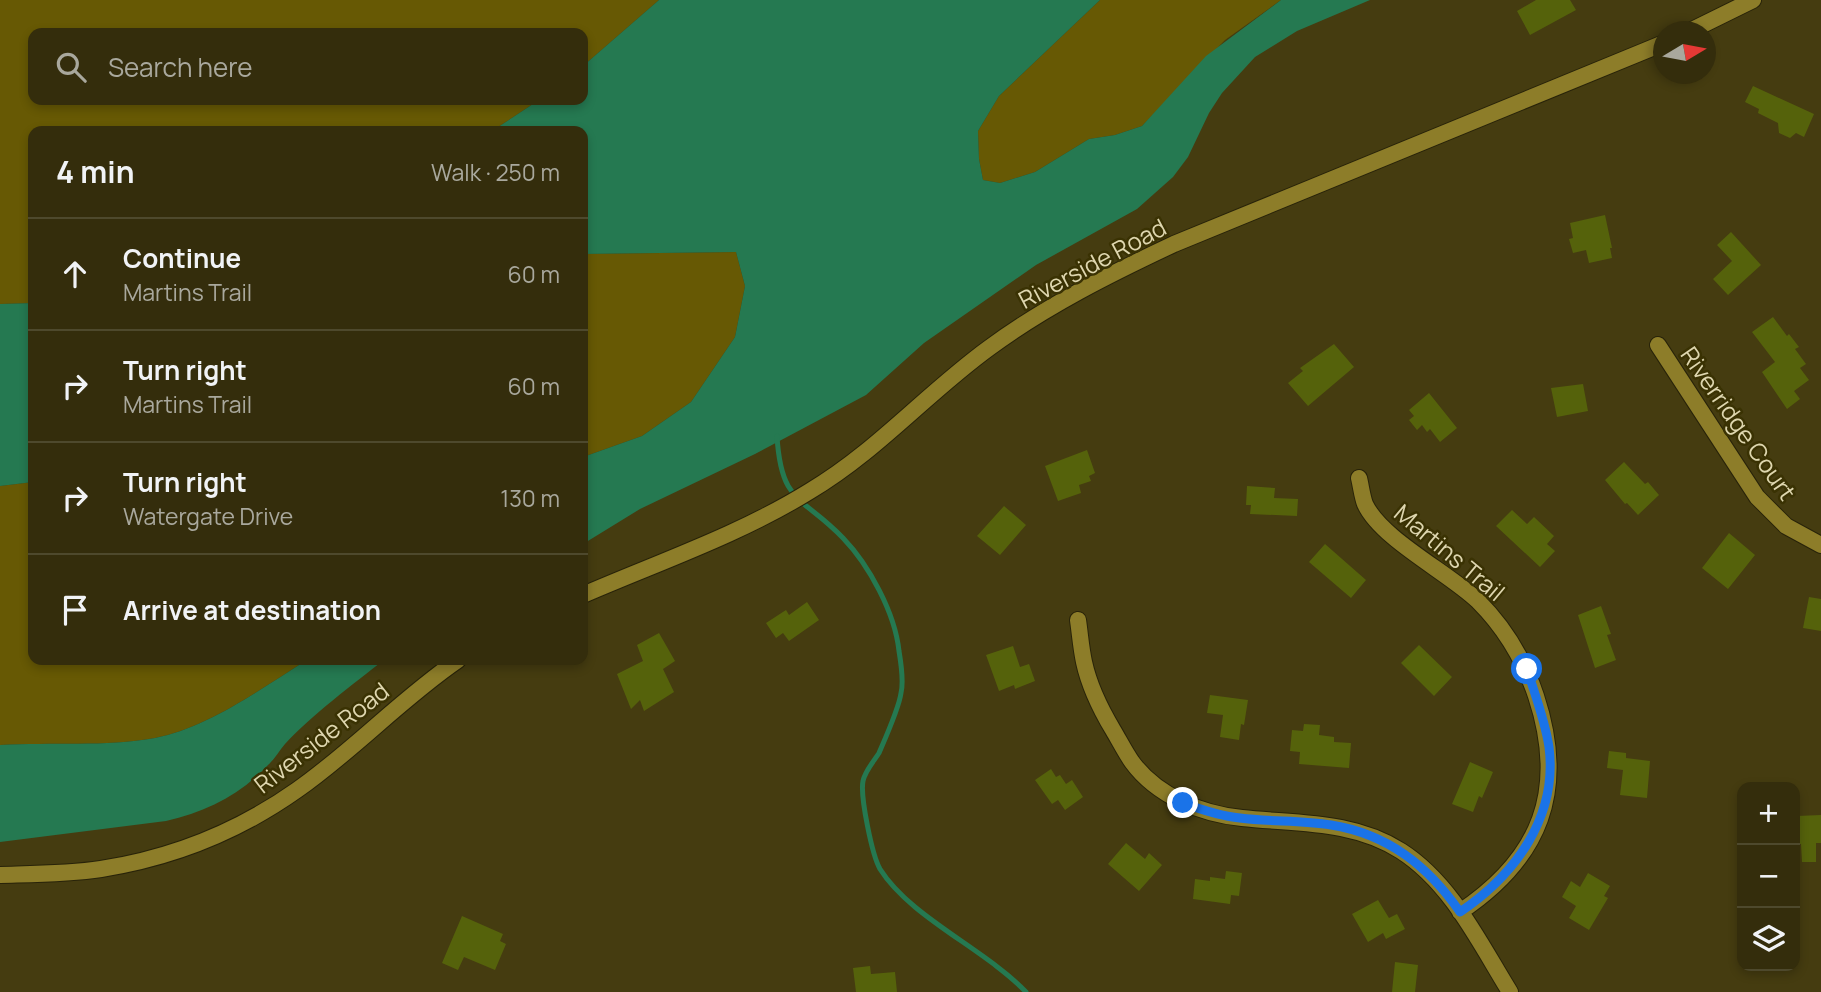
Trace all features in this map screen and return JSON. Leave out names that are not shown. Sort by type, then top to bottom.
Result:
[{"type":"street","points":[[1710,21],[1753,0]]},
{"type":"street","name":"Riverside Road","points":[[588,593],[740,530],[811,491],[865,452],[989,348],[1050,307],[1111,273],[1174,244],[1653,48]]},
{"type":"street","name":"Riverridge Court","points":[[1658,345],[1757,497],[1786,526],[1821,545]]},
{"type":"street","name":"Martins Trail","points":[[1359,478],[1365,504],[1380,525],[1477,600],[1502,628],[1527,669],[1544,721],[1549,750],[1549,777],[1545,805],[1536,831],[1524,853],[1505,877],[1483,897],[1460,912]]},
{"type":"street","points":[[1078,620],[1084,663],[1102,712],[1133,763],[1158,788],[1183,803],[1217,815],[1331,825],[1373,836],[1400,850],[1422,866],[1443,888],[1510,992]]},
{"type":"street","name":"Riverside Road","points":[[0,875],[101,869],[153,858],[211,839],[297,790],[452,665]]},
{"type":"shaded area","points":[[0,0],[659,0],[588,62],[588,28],[28,28],[28,105],[531,105],[500,126],[28,126],[28,303],[0,304]]},
{"type":"shaded area","points":[[659,0],[1100,0],[999,96],[978,131],[983,180],[1000,183],[1035,172],[1089,139],[1115,135],[1142,126],[1206,56],[1281,0],[1370,0],[1297,31],[1255,57],[1222,93],[1188,157],[1173,177],[1137,209],[1036,265],[924,343],[866,395],[755,454],[640,509],[588,541],[588,455],[642,436],[691,402],[735,337],[745,286],[736,252],[588,254],[588,126],[500,126],[531,105],[588,105],[588,62]]},
{"type":"shaded area","points":[[1100,0],[1281,0],[1225,40],[1142,126],[1115,135],[1089,139],[1035,172],[1000,183],[983,180],[978,131],[999,96]]},
{"type":"shaded area","points":[[736,252],[745,286],[735,337],[691,402],[642,436],[588,455],[588,254]]},
{"type":"shaded area","points":[[28,303],[28,483],[0,486],[0,304]]},
{"type":"shaded area","points":[[28,483],[28,665],[299,665],[234,706],[175,733],[136,741],[0,745],[0,486]]},
{"type":"shaded area","points":[[299,665],[378,665],[308,722],[257,776],[222,801],[195,813],[166,821],[0,842],[0,745],[117,742],[155,738],[195,726],[234,706]]},
{"type":"building","points":[[1536,0],[1570,0],[1576,10],[1530,35],[1517,11]]},
{"type":"building","points":[[1753,86],[1814,114],[1804,137],[1796,133],[1790,138],[1779,133],[1778,123],[1758,113],[1759,109],[1745,102]]},
{"type":"building","points":[[1605,215],[1612,258],[1589,263],[1586,250],[1573,253],[1569,239],[1573,238],[1570,223]]},
{"type":"building","points":[[1731,232],[1761,265],[1728,295],[1713,279],[1732,261],[1717,245]]},
{"type":"building","points":[[1773,317],[1799,347],[1795,349],[1806,364],[1800,368],[1809,380],[1794,391],[1800,399],[1787,409],[1762,372],[1775,362],[1752,332]]},
{"type":"building","points":[[1334,344],[1354,367],[1308,406],[1288,383],[1303,371],[1300,368]]},
{"type":"building","points":[[1583,384],[1588,411],[1557,417],[1551,388]]},
{"type":"building","points":[[1429,393],[1457,428],[1440,442],[1430,429],[1427,432],[1422,425],[1417,430],[1409,420],[1414,416],[1409,410]]},
{"type":"building","points":[[1087,450],[1095,473],[1089,476],[1091,481],[1079,485],[1081,493],[1058,501],[1045,466]]},
{"type":"building","points":[[1624,462],[1659,495],[1638,515],[1605,480]]},
{"type":"building","points":[[1247,486],[1275,488],[1274,498],[1298,499],[1297,516],[1250,514],[1251,505],[1246,505]]},
{"type":"building","points":[[1004,506],[1026,525],[1000,555],[977,536]]},
{"type":"building","points":[[1512,510],[1527,524],[1534,517],[1554,536],[1547,544],[1555,551],[1540,567],[1496,526]]},
{"type":"building","points":[[1729,533],[1755,555],[1728,589],[1702,568]]},
{"type":"building","points":[[1325,544],[1366,580],[1351,598],[1309,562]]},
{"type":"building","points":[[1809,597],[1821,599],[1821,631],[1803,628]]},
{"type":"building","points":[[807,602],[819,620],[789,641],[783,633],[776,638],[766,623],[786,610],[789,615]]},
{"type":"building","points":[[1601,606],[1611,634],[1607,635],[1616,660],[1595,668],[1578,615]]},
{"type":"building","points":[[659,633],[675,661],[663,669],[674,692],[644,711],[640,700],[631,709],[617,674],[643,661],[637,645]]},
{"type":"building","points":[[1419,645],[1452,677],[1434,696],[1401,663]]},
{"type":"building","points":[[1013,646],[1020,667],[1029,664],[1035,681],[1015,689],[1014,685],[999,691],[986,655]]},
{"type":"building","points":[[1210,695],[1248,700],[1239,740],[1220,737],[1223,715],[1207,713]]},
{"type":"building","points":[[1304,724],[1320,725],[1319,735],[1334,737],[1334,742],[1351,743],[1349,768],[1299,764],[1300,752],[1290,751],[1292,730],[1303,731]]},
{"type":"building","points":[[1609,751],[1626,753],[1626,758],[1650,761],[1647,798],[1620,795],[1623,770],[1607,768]]},
{"type":"building","points":[[1470,762],[1493,772],[1473,812],[1452,804]]},
{"type":"building","points":[[1051,769],[1056,777],[1060,775],[1066,784],[1072,780],[1083,797],[1065,810],[1058,800],[1052,804],[1035,780]]},
{"type":"building","points":[[1821,815],[1821,843],[1816,843],[1816,862],[1802,862],[1800,816]]},
{"type":"building","points":[[1126,843],[1145,859],[1149,853],[1162,865],[1139,891],[1108,864]]},
{"type":"building","points":[[1226,871],[1242,873],[1239,896],[1231,895],[1230,904],[1193,899],[1195,879],[1225,879]]},
{"type":"building","points":[[1588,873],[1610,886],[1604,896],[1608,898],[1589,930],[1569,918],[1576,906],[1562,897],[1571,881],[1580,887]]},
{"type":"building","points":[[1378,900],[1389,918],[1397,914],[1405,929],[1386,939],[1383,933],[1368,942],[1352,914]]},
{"type":"building","points":[[462,916],[503,934],[500,941],[506,944],[495,970],[464,957],[458,970],[442,963]]},
{"type":"building","points":[[1395,962],[1418,965],[1415,992],[1392,992]]},
{"type":"building","points":[[870,966],[871,974],[895,972],[897,992],[856,992],[853,968]]},
{"type":"waterway","points":[[777,436],[779,458],[789,488],[853,549],[879,590],[897,636],[902,678],[900,699],[879,753],[863,781],[867,825],[880,869],[910,902],[990,961],[1026,992]]},
{"type":"route","points":[[1183,803],[1217,815],[1331,825],[1373,836],[1400,850],[1422,866],[1443,888],[1460,912],[1483,897],[1505,877],[1524,853],[1536,831],[1545,805],[1549,750],[1544,721],[1527,669]]}]
